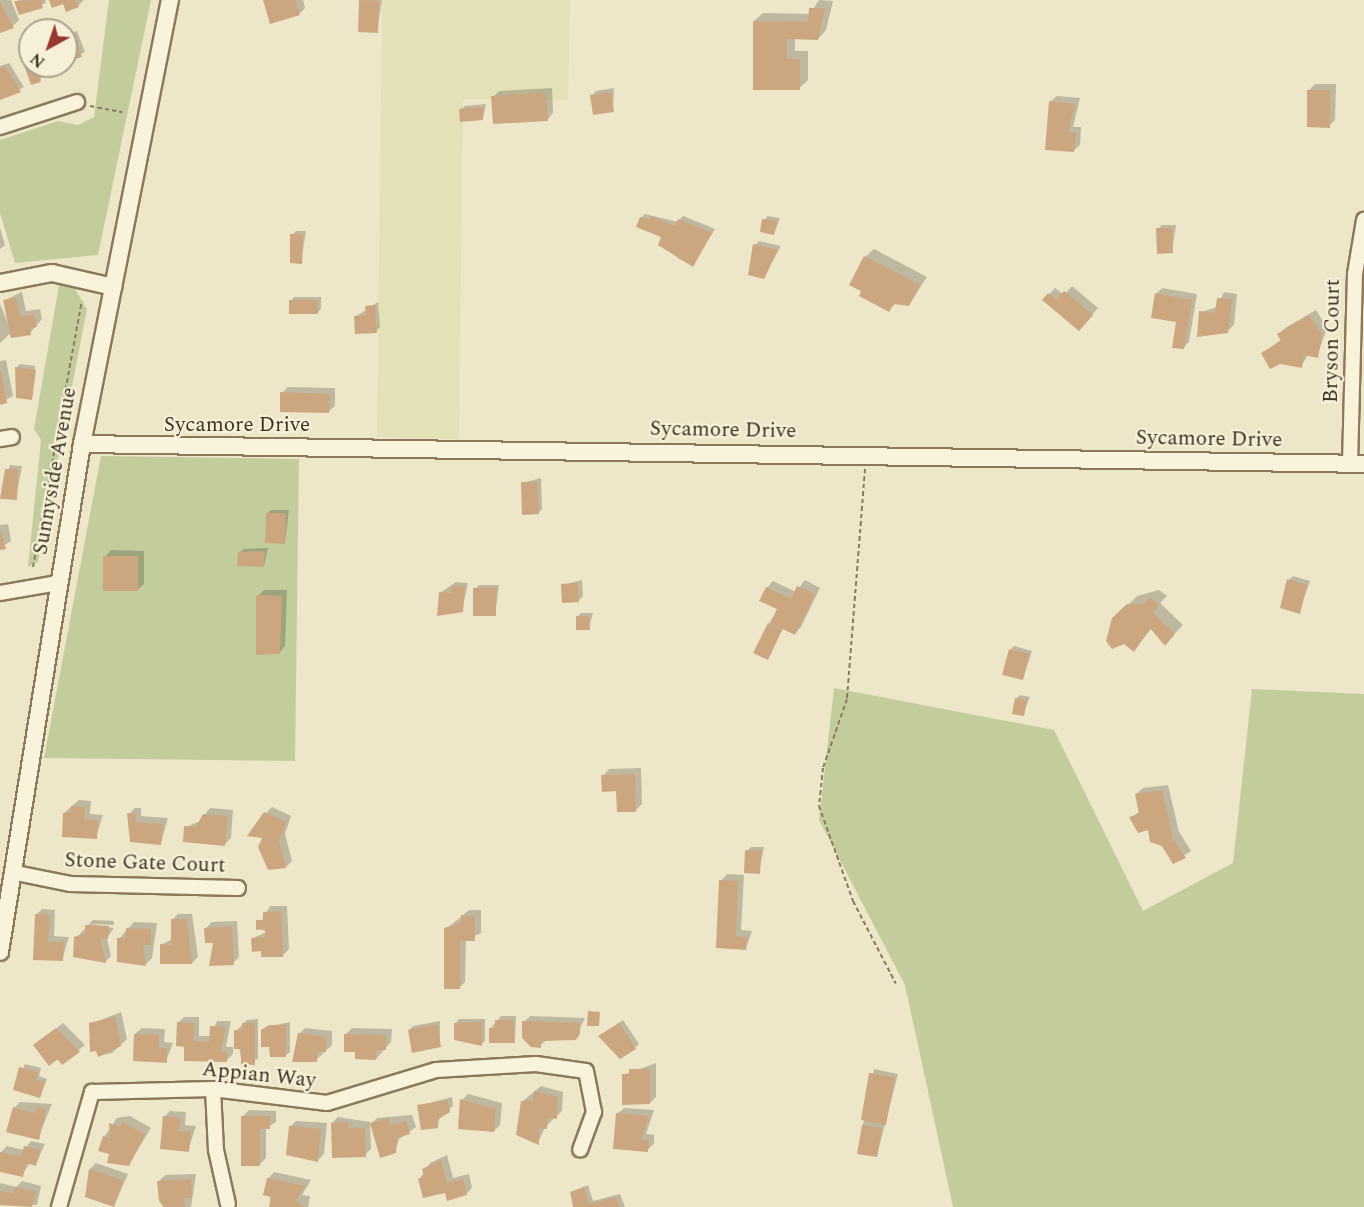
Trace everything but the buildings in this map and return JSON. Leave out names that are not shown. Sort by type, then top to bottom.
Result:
[{"type":"street","name":"Sunnyside Avenue","points":[[0,952],[16,873],[58,583],[82,444],[170,0]]},
{"type":"street","points":[[0,127],[77,102]]},
{"type":"street","name":"Bryson Court","points":[[1357,464],[1355,274],[1364,220]]},
{"type":"street","points":[[0,283],[52,273],[113,287]]},
{"type":"street","name":"Sycamore Drive","points":[[82,444],[1357,464]]},
{"type":"street","points":[[0,593],[58,583]]},
{"type":"street","name":"Stone Gate Court","points":[[16,873],[70,884],[238,888]]},
{"type":"street","name":"Appian Way","points":[[59,1207],[92,1092],[213,1089],[327,1103],[436,1070],[536,1064],[586,1071],[594,1112],[580,1150]]},
{"type":"street","points":[[213,1089],[216,1150],[228,1204]]},
{"type":"path","points":[[77,102],[122,112]]},
{"type":"path","points":[[33,567],[82,301]]},
{"type":"path","points":[[866,455],[847,699],[823,768],[819,806],[853,901],[896,984]]},
{"type":"shaded area","points":[[382,0],[570,0],[568,100],[463,99],[459,439],[377,437]]},
{"type":"green space","points":[[109,0],[151,0],[98,255],[15,263],[0,213],[0,140],[58,121],[78,125],[94,117]]},
{"type":"green space","points":[[59,285],[75,289],[87,309],[38,562],[28,567],[41,440],[34,429]]},
{"type":"green space","points":[[101,456],[299,459],[295,761],[44,758]]},
{"type":"green space","points":[[834,688],[1054,730],[1143,911],[1233,863],[1252,689],[1364,694],[1364,1207],[953,1207],[905,985],[819,820]]}]
